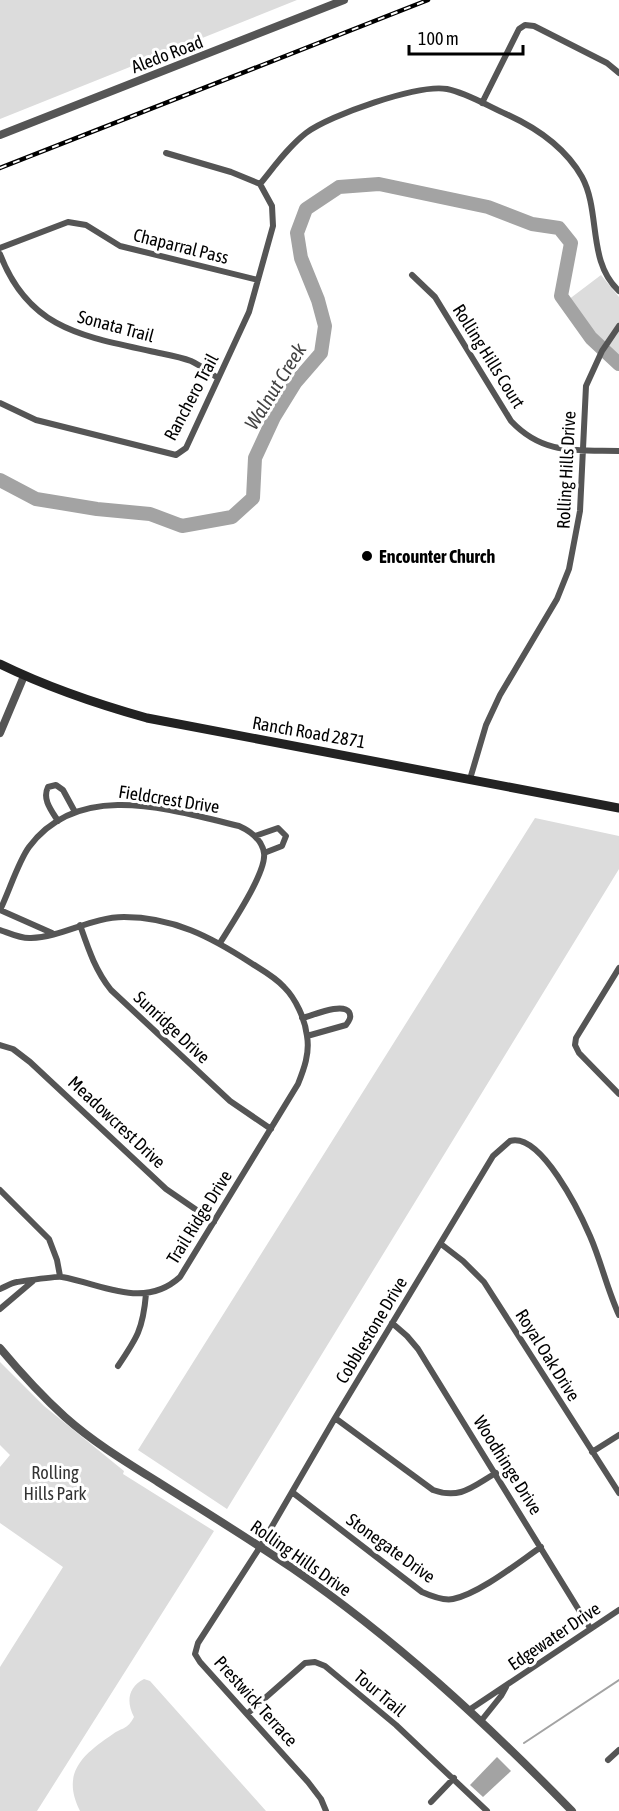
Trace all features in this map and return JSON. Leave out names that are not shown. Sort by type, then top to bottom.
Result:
[{"type":"main road","name":"Ranch Road 2871","points":[[0,664],[24,676],[96,703],[147,718],[619,808]]},
{"type":"street","name":"Aledo Road","points":[[0,135],[344,0]]},
{"type":"street","points":[[482,103],[519,29],[525,25],[534,26],[608,63],[619,73]]},
{"type":"street","points":[[166,153],[231,172],[260,184],[305,134],[317,127],[396,95],[424,89],[447,89],[523,122],[556,143],[568,157],[582,178],[590,199],[602,268],[609,282],[619,291]]},
{"type":"street","name":"Ranchero Trail","points":[[0,403],[36,420],[176,455],[186,448],[249,312],[258,280],[273,226],[272,206],[260,184]]},
{"type":"street","name":"Chaparral Pass","points":[[0,248],[68,222],[86,225],[120,246],[258,280]]},
{"type":"street","name":"Sonata Trail","points":[[0,254],[6,271],[23,297],[47,319],[75,333],[192,362],[218,378]]},
{"type":"street","name":"Rolling Hills Court","points":[[412,275],[435,297],[511,421],[522,432],[543,445],[582,450],[619,451]]},
{"type":"street","name":"Rolling Hills Drive","points":[[470,780],[486,725],[500,695],[557,599],[569,569],[580,511],[586,386],[591,373],[617,329]]},
{"type":"street","points":[[0,733],[24,676]]},
{"type":"street","points":[[58,821],[45,798],[48,787],[56,785],[63,790],[75,812]]},
{"type":"street","name":"Fieldcrest Drive","points":[[0,910],[28,848],[58,821],[88,807],[112,804],[134,805],[239,826],[255,836]]},
{"type":"street","points":[[220,943],[258,879],[262,868],[264,853],[255,836],[278,828],[286,836],[282,846],[264,853]]},
{"type":"street","points":[[0,910],[53,933]]},
{"type":"street","name":"Trail Ridge Drive","points":[[0,930],[28,938],[121,917],[148,918],[192,929],[220,943],[284,986],[298,1008],[308,1036],[308,1056],[298,1084],[180,1277],[165,1288],[147,1294],[116,1292],[60,1276],[15,1282],[0,1289]]},
{"type":"street","name":"Sunridge Drive","points":[[80,925],[100,977],[111,990],[230,1101],[272,1129]]},
{"type":"street","points":[[619,968],[576,1038],[574,1045],[619,1094]]},
{"type":"street","points":[[302,1018],[338,1007],[344,1008],[349,1013],[350,1019],[346,1025],[308,1036]]},
{"type":"street","name":"Meadowcrest Drive","points":[[0,1045],[13,1049],[30,1062],[166,1189],[214,1222]]},
{"type":"street","name":"Cobblestone Drive","points":[[260,1547],[493,1156],[510,1141],[517,1139],[528,1144],[541,1155],[568,1192],[590,1235],[619,1315]]},
{"type":"street","points":[[0,1190],[49,1239],[60,1276]]},
{"type":"street","name":"Royal Oak Drive","points":[[441,1244],[463,1261],[484,1282],[619,1493]]},
{"type":"street","name":"Trail Ridge Drive","points":[[0,1309],[33,1281]]},
{"type":"street","points":[[118,1366],[139,1335],[147,1294]]},
{"type":"street","name":"Woodhinge Drive","points":[[392,1323],[418,1349],[591,1628]]},
{"type":"street","name":"Rolling Hills Drive","points":[[0,1348],[36,1389],[80,1429],[124,1461],[293,1568],[389,1639],[481,1721],[572,1811]]},
{"type":"street","points":[[335,1418],[433,1490],[444,1494],[459,1494],[496,1473]]},
{"type":"street","points":[[592,1452],[619,1435]]},
{"type":"street","name":"Stonegate Drive","points":[[292,1492],[422,1592],[445,1599],[453,1599],[472,1592],[541,1547]]},
{"type":"street","name":"Prestwick Terrace","points":[[260,1547],[198,1643],[195,1654],[308,1782],[321,1799],[326,1811]]},
{"type":"street","name":"Edgewater Drive","points":[[469,1710],[619,1610]]},
{"type":"street","name":"Tour Trail","points":[[247,1714],[304,1663],[315,1662],[325,1666],[396,1725],[488,1811]]},
{"type":"street","name":"Edgewater Drive","points":[[481,1721],[506,1686]]},
{"type":"street","points":[[609,1760],[619,1750]]},
{"type":"street","points":[[431,1802],[454,1778]]},
{"type":"green space","points":[[0,0],[297,0],[0,119]]},
{"type":"green space","points":[[601,275],[619,297],[619,357],[581,318],[568,300]]},
{"type":"green space","points":[[535,818],[619,836],[619,869],[227,1509],[138,1450]]},
{"type":"green space","name":"Rolling Hills Park","points":[[0,1362],[44,1406],[124,1471],[123,1474],[214,1531],[37,1811],[0,1811],[0,1667],[63,1567],[0,1523],[0,1467],[10,1455],[0,1445]]},
{"type":"green space","points":[[144,1679],[150,1681],[266,1811],[80,1811],[73,1786],[78,1766],[92,1750],[131,1721],[134,1717],[130,1706],[130,1695],[135,1686]]},
{"type":"shaded area","points":[[497,1757],[511,1771],[483,1797],[470,1785]]},
{"type":"waterway","name":"Walnut Creek","points":[[0,480],[36,499],[97,509],[150,514],[182,526],[232,517],[253,498],[255,458],[274,417],[295,383],[321,353],[325,326],[318,300],[301,258],[297,233],[306,209],[339,187],[379,184],[488,207],[532,224],[559,228],[571,243],[561,296],[591,338],[619,364]]},
{"type":"waterway","points":[[524,1743],[619,1680]]},
{"type":"railway","points":[[0,168],[428,0]]},
{"type":"place","name":"Encounter Church","points":[[367,556]]}]
